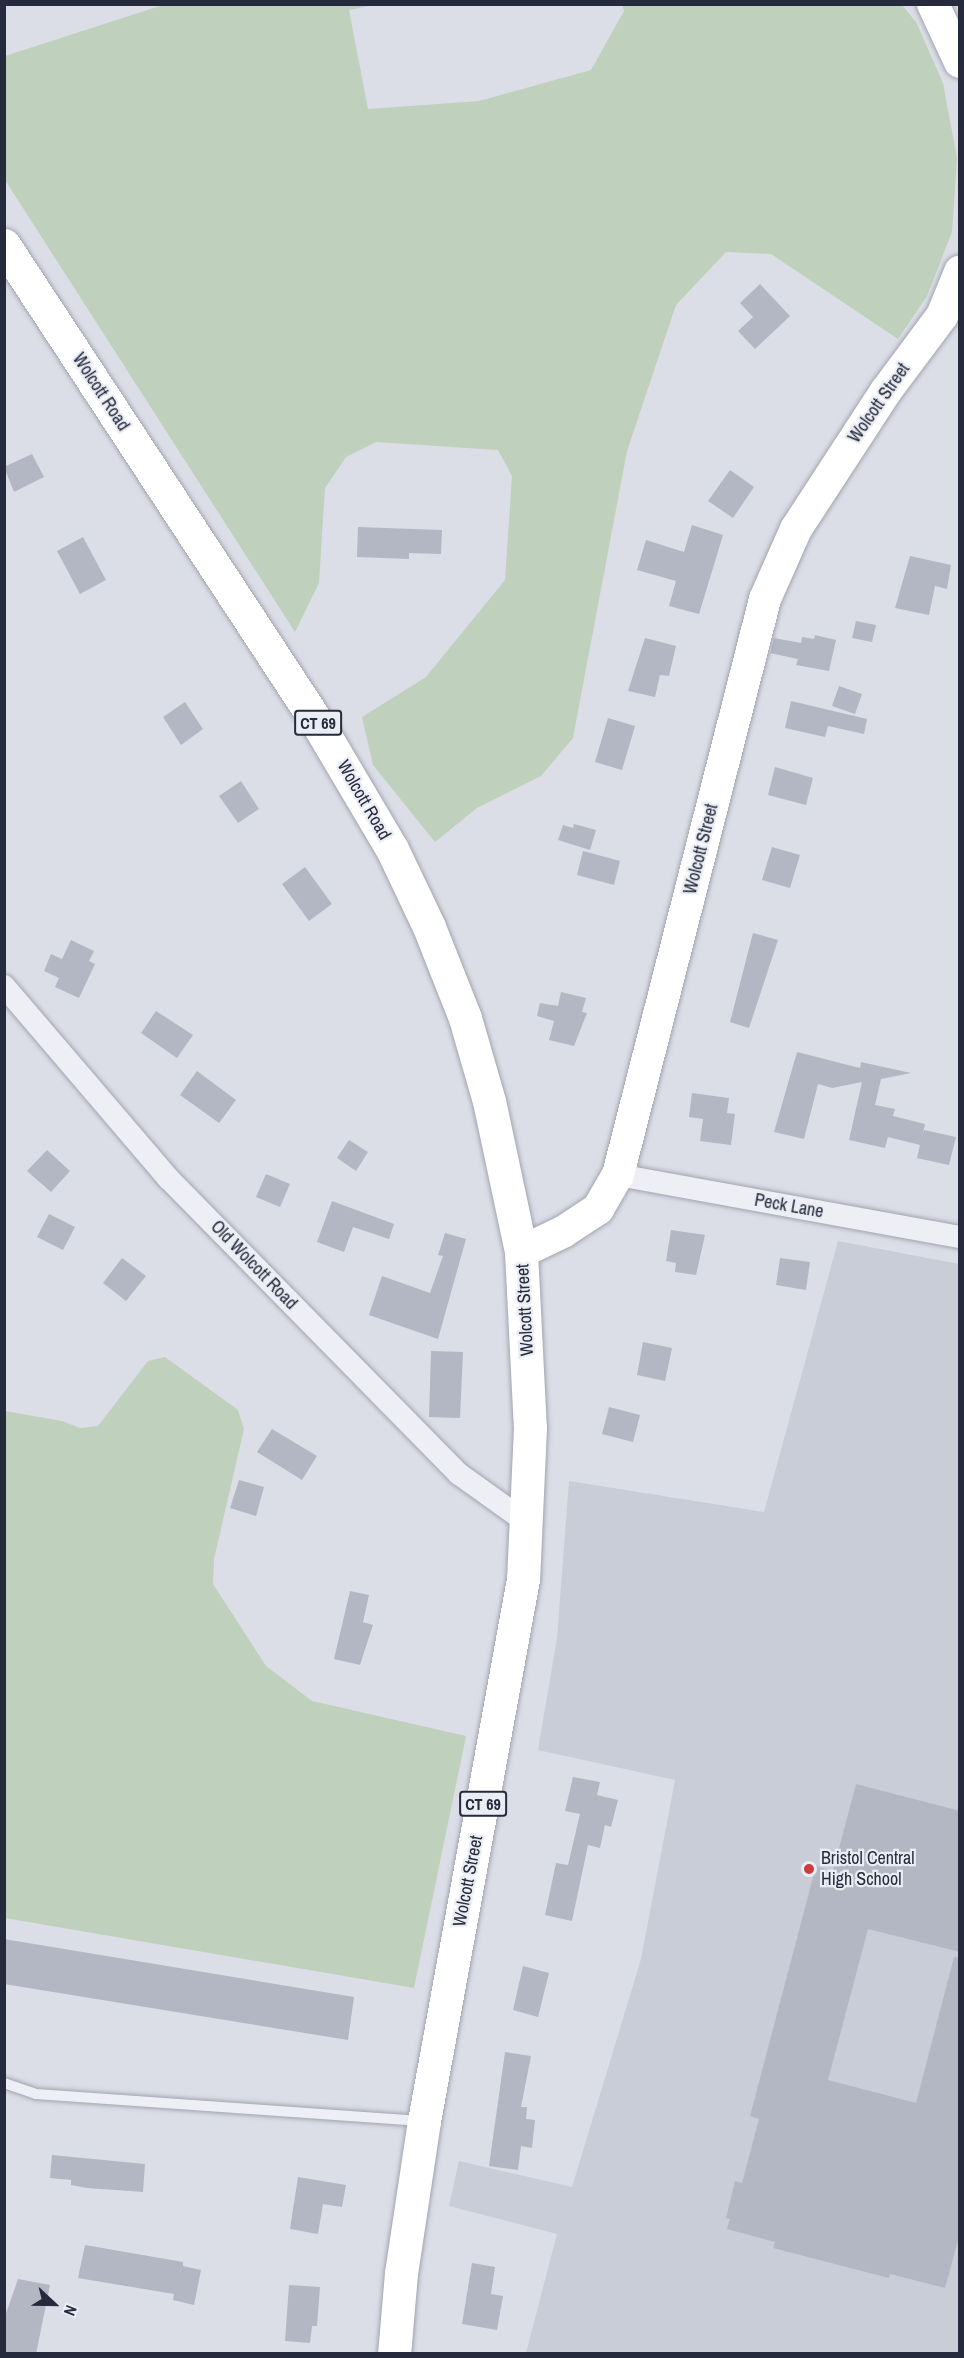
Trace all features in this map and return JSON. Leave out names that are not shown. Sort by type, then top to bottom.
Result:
[{"type":"main road","points":[[933,4],[960,62]]},
{"type":"main road","name":"Wolcott Road","points":[[4,246],[318,724],[392,849],[429,927],[465,1018],[489,1101],[521,1252]]},
{"type":"main road","name":"Wolcott Street","points":[[394,2354],[402,2263],[424,2121],[514,1640],[526,1522],[530,1427],[521,1252],[563,1232],[598,1209],[618,1175],[765,599],[796,529],[886,391],[942,316],[960,272]]},
{"type":"street","name":"Old Wolcott Road","points":[[4,986],[177,1186],[459,1474],[526,1522]]},
{"type":"street","name":"Peck Lane","points":[[618,1175],[960,1237]]},
{"type":"lane","points":[[4,2083],[36,2094],[424,2121]]},
{"type":"shaded area","name":"Bristol Central High School","points":[[838,1241],[959,1264],[959,2353],[526,2353],[557,2234],[449,2206],[459,2161],[572,2187],[641,1959],[675,1780],[538,1750],[557,1638],[569,1481],[764,1512]]},
{"type":"green space","points":[[622,4],[902,5],[916,22],[943,83],[957,158],[952,232],[927,296],[898,339],[771,254],[726,252],[676,305],[627,451],[573,738],[541,776],[477,808],[435,842],[373,765],[362,717],[426,677],[505,580],[512,476],[498,450],[376,442],[346,457],[325,488],[319,583],[295,632],[5,180],[5,56],[163,5],[374,5],[349,10],[368,109],[479,101],[591,70],[624,11]]},
{"type":"green space","points":[[165,1357],[238,1410],[244,1429],[214,1559],[213,1584],[266,1666],[312,1701],[466,1736],[414,1988],[5,1918],[5,1411],[62,1421],[80,1428],[98,1426],[148,1361]]},
{"type":"building","points":[[760,284],[790,316],[755,349],[738,331],[753,317],[740,303]]},
{"type":"building","points":[[32,454],[44,477],[14,492],[4,467]]},
{"type":"building","points":[[730,470],[754,487],[733,518],[708,501]]},
{"type":"building","points":[[692,525],[723,535],[699,614],[669,606],[676,581],[637,570],[646,540],[684,552]]},
{"type":"building","points":[[358,527],[442,530],[441,554],[409,553],[409,559],[357,557]]},
{"type":"building","points":[[83,537],[106,580],[80,594],[57,551]]},
{"type":"building","points":[[910,556],[951,565],[947,589],[935,586],[929,615],[895,608]]},
{"type":"building","points":[[856,621],[876,625],[872,642],[852,638]]},
{"type":"building","points":[[815,635],[836,640],[829,671],[796,665],[798,659],[770,653],[774,638],[801,643],[802,637],[814,639]]},
{"type":"building","points":[[645,638],[676,646],[669,676],[660,675],[655,697],[628,691]]},
{"type":"building","points":[[839,686],[862,694],[855,714],[832,706]]},
{"type":"building","points":[[791,701],[867,719],[864,734],[828,726],[825,737],[785,728]]},
{"type":"building","points":[[185,702],[203,729],[181,745],[163,717]]},
{"type":"building","points":[[608,718],[635,726],[622,770],[595,762]]},
{"type":"building","points":[[775,767],[813,778],[806,805],[768,795]]},
{"type":"building","points":[[241,781],[259,809],[238,823],[219,796]]},
{"type":"building","points":[[574,824],[596,830],[590,850],[558,840],[563,825],[573,828]]},
{"type":"building","points":[[772,847],[800,855],[790,888],[762,880]]},
{"type":"building","points":[[583,851],[620,861],[614,885],[577,875]]},
{"type":"building","points":[[305,867],[332,904],[309,921],[282,884]]},
{"type":"building","points":[[753,933],[778,940],[749,1028],[730,1022]]},
{"type":"building","points":[[71,940],[94,951],[89,961],[95,964],[79,998],[55,987],[59,978],[44,971],[51,954],[62,959]]},
{"type":"building","points":[[561,992],[586,998],[582,1012],[587,1013],[574,1046],[549,1040],[554,1021],[537,1016],[540,1003],[558,1006]]},
{"type":"building","points":[[156,1011],[193,1035],[177,1058],[141,1033]]},
{"type":"building","points":[[797,1052],[860,1068],[861,1062],[911,1073],[881,1079],[875,1105],[895,1109],[893,1116],[925,1124],[922,1137],[924,1130],[956,1137],[949,1165],[917,1158],[920,1145],[888,1137],[885,1148],[849,1140],[862,1082],[832,1088],[818,1084],[804,1139],[774,1132]]},
{"type":"building","points":[[197,1071],[236,1100],[219,1123],[180,1095]]},
{"type":"building","points":[[692,1093],[729,1098],[727,1113],[735,1114],[731,1145],[700,1141],[703,1119],[689,1117]]},
{"type":"building","points":[[349,1140],[368,1152],[356,1171],[337,1158]]},
{"type":"building","points":[[47,1150],[70,1171],[51,1192],[27,1171]]},
{"type":"building","points":[[266,1174],[290,1184],[280,1207],[256,1197]]},
{"type":"building","points":[[332,1201],[394,1224],[389,1239],[353,1227],[344,1252],[317,1242]]},
{"type":"building","points":[[49,1214],[75,1227],[63,1250],[37,1237]]},
{"type":"building","points":[[671,1230],[705,1235],[696,1275],[675,1272],[676,1263],[666,1261]]},
{"type":"building","points":[[445,1233],[466,1239],[438,1339],[369,1315],[382,1276],[430,1293],[443,1256],[438,1255]]},
{"type":"building","points":[[122,1258],[146,1276],[126,1301],[103,1283]]},
{"type":"building","points":[[780,1258],[810,1262],[806,1290],[776,1285]]},
{"type":"building","points":[[643,1342],[672,1348],[665,1381],[637,1375]]},
{"type":"building","points":[[431,1351],[463,1352],[460,1418],[429,1417]]},
{"type":"building","points":[[609,1407],[640,1415],[633,1442],[602,1434]]},
{"type":"building","points":[[272,1429],[317,1456],[302,1480],[257,1452]]},
{"type":"building","points":[[239,1480],[264,1487],[256,1516],[230,1508]]},
{"type":"building","points":[[350,1591],[369,1595],[363,1622],[373,1625],[360,1665],[334,1659]]},
{"type":"building","points":[[573,1777],[600,1782],[597,1795],[618,1800],[611,1827],[605,1825],[600,1848],[588,1845],[572,1921],[545,1915],[556,1863],[568,1865],[580,1814],[565,1811]]},
{"type":"building","points":[[856,1784],[960,1811],[960,1952],[868,1929],[828,2080],[916,2103],[954,1957],[960,1958],[960,2233],[945,2288],[890,2274],[889,2278],[773,2248],[775,2242],[727,2229],[730,2219],[726,2218],[735,2181],[742,2183],[759,2119],[750,2116],[816,1866],[833,1871]]},
{"type":"building","points":[[4,1939],[354,1997],[348,2040],[4,1984]]},
{"type":"building","points":[[523,1966],[549,1973],[538,2017],[513,2010]]},
{"type":"building","points":[[505,2052],[531,2056],[521,2107],[527,2107],[526,2119],[535,2120],[532,2148],[521,2146],[518,2170],[489,2166]]},
{"type":"building","points":[[52,2155],[145,2164],[143,2192],[87,2188],[71,2185],[71,2180],[50,2178]]},
{"type":"building","points":[[298,2177],[346,2185],[342,2207],[323,2204],[318,2234],[290,2229]]},
{"type":"building","points":[[85,2245],[183,2262],[183,2266],[201,2270],[194,2305],[173,2300],[174,2294],[78,2278]]},
{"type":"building","points":[[472,2263],[495,2267],[491,2294],[503,2296],[497,2330],[462,2324]]},
{"type":"building","points":[[18,2279],[50,2285],[36,2354],[4,2354],[4,2319]]},
{"type":"building","points":[[289,2285],[320,2287],[317,2326],[312,2326],[310,2343],[285,2341]]},
{"type":"place","name":"Bristol Central High School","points":[[809,1869]]}]
